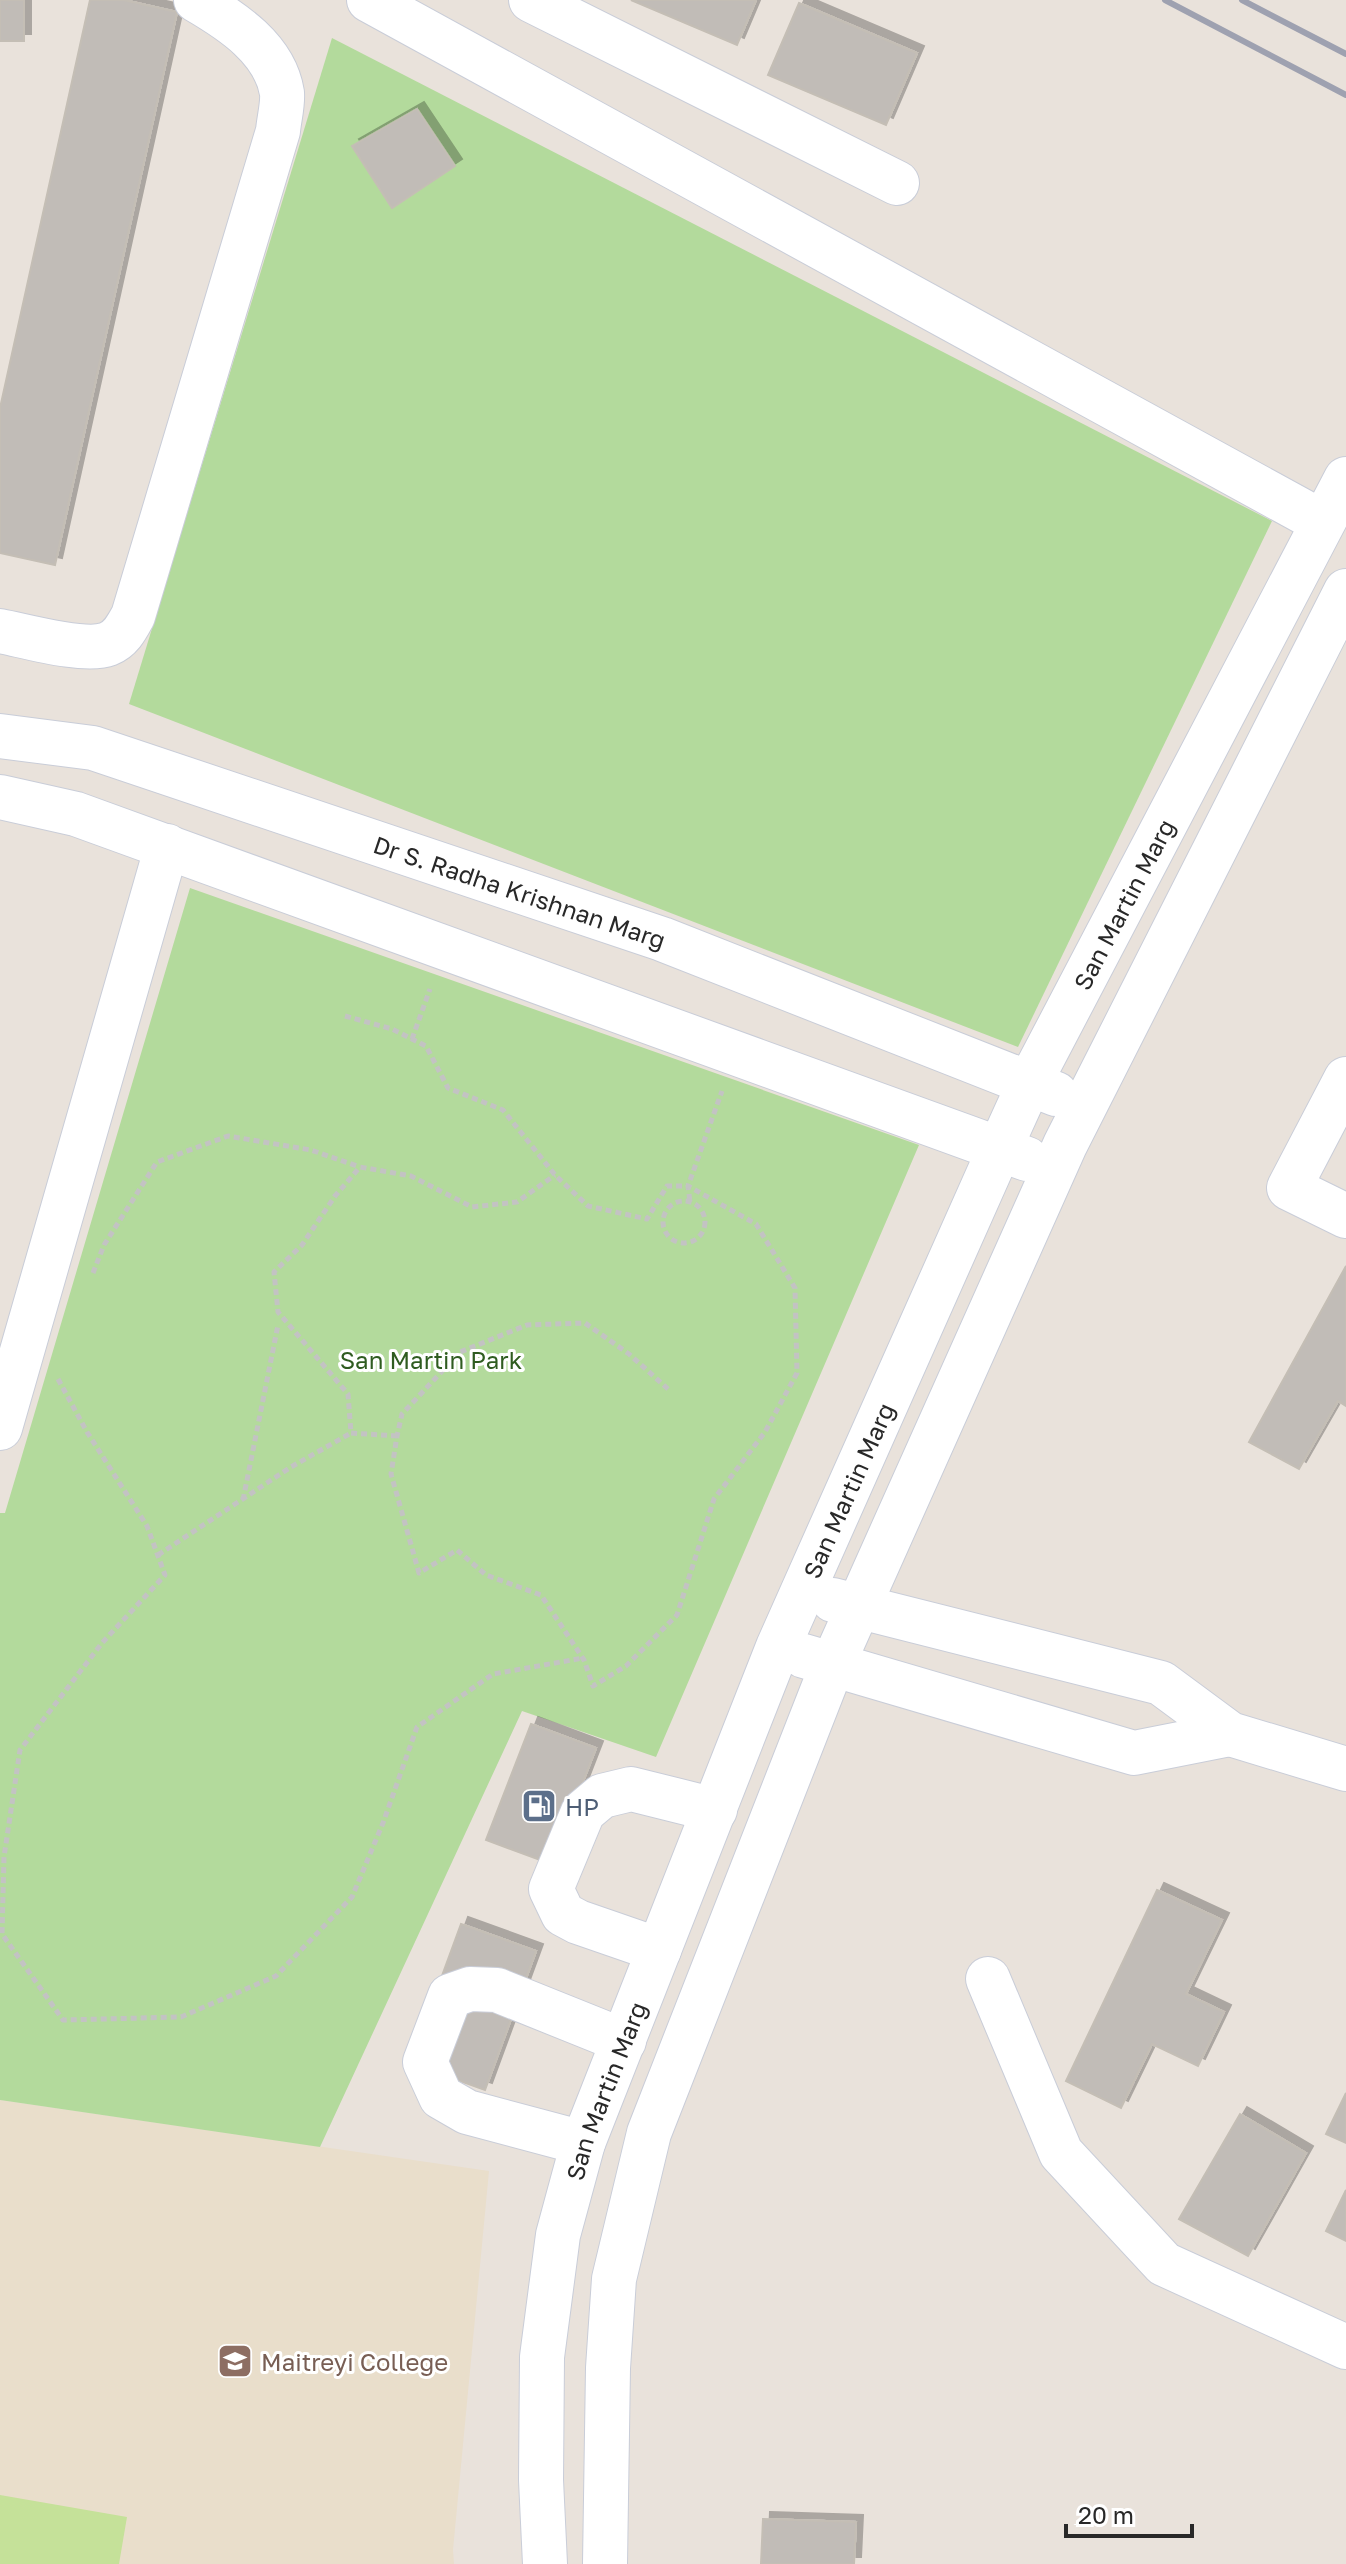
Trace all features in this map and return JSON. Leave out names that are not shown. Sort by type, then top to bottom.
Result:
[{"type":"street","points":[[0,631],[87,647],[108,644],[124,633],[133,616],[278,131],[282,94],[270,60],[241,29],[196,0]]},
{"type":"street","points":[[369,0],[1322,522]]},
{"type":"street","points":[[531,0],[897,183]]},
{"type":"street","name":"San Martin Marg","points":[[545,2564],[541,2480],[542,2357],[558,2235],[583,2143],[778,1647],[1030,1082],[1346,479]]},
{"type":"street","points":[[605,2564],[608,2368],[614,2279],[649,2133],[832,1666],[1054,1169],[1346,591]]},
{"type":"street","name":"Dr S. Radha Krishnan Marg","points":[[0,736],[93,748],[662,939],[1030,1082],[1084,1107]]},
{"type":"street","points":[[76,814],[93,748]]},
{"type":"street","points":[[0,797],[76,814],[167,846],[1054,1169]]},
{"type":"street","points":[[0,1428],[167,846]]},
{"type":"street","points":[[1346,1079],[1289,1188],[1346,1216]]},
{"type":"street","points":[[803,1591],[1161,1683],[1230,1734],[1346,1769]]},
{"type":"street","points":[[778,1647],[832,1666],[1134,1753],[1230,1734]]},
{"type":"street","points":[[659,1950],[563,1914],[551,1889],[583,1812],[602,1796],[631,1789],[715,1810]]},
{"type":"street","points":[[988,1979],[1061,2153],[1164,2264],[1346,2347]]},
{"type":"street","points":[[583,2143],[467,2112],[441,2097],[425,2062],[450,1996],[470,1989],[497,1990],[624,2041]]},
{"type":"path","points":[[412,1039],[445,947]]},
{"type":"path","points":[[345,1016],[392,1029],[426,1046],[448,1088],[503,1110],[555,1175],[588,1206],[647,1219],[667,1186],[688,1186],[756,1224],[795,1288],[797,1373],[765,1432],[714,1499],[677,1615],[626,1666],[593,1686],[583,1658],[541,1595],[486,1575],[457,1550],[419,1573],[391,1474],[397,1436],[402,1414],[460,1352],[527,1325],[585,1323],[629,1354],[668,1389]]},
{"type":"path","points":[[690,1202],[678,1202],[668,1207],[663,1216],[663,1228],[668,1237],[678,1243],[689,1243],[699,1238],[704,1228],[705,1217],[690,1202],[688,1186],[736,1053]]},
{"type":"path","points":[[93,1273],[104,1245],[157,1162],[228,1136],[311,1150],[360,1167],[411,1176],[472,1207],[517,1202],[555,1175]]},
{"type":"path","points":[[351,1433],[348,1394],[278,1312],[274,1272],[302,1245],[335,1196],[360,1167]]},
{"type":"path","points":[[243,1500],[278,1325]]},
{"type":"path","points":[[54,1371],[87,1432],[147,1526],[165,1575],[102,1643],[20,1750],[4,1857],[2,1934],[63,2020],[181,2017],[276,1976],[352,1897],[383,1823],[417,1727],[493,1674],[583,1658]]},
{"type":"path","points":[[158,1555],[291,1467],[351,1433],[397,1436]]},
{"type":"shaded area","name":"Maitreyi College","points":[[0,2100],[489,2171],[454,2564],[0,2564]]},
{"type":"green space","points":[[332,38],[1272,521],[1018,1047],[129,704]]},
{"type":"green space","name":"San Martin Park","points":[[190,888],[919,1145],[656,1757],[522,1711],[320,2147],[0,2100],[0,1513],[5,1513]]},
{"type":"green space","points":[[0,2495],[127,2517],[119,2564],[0,2564]]},
{"type":"building","points":[[0,0],[24,0],[24,41],[0,41]]},
{"type":"building","points":[[90,0],[124,0],[177,12],[55,565],[0,553],[0,408]]},
{"type":"building","points":[[631,0],[756,0],[737,45]]},
{"type":"building","points":[[799,3],[917,53],[886,125],[768,75]]},
{"type":"building","points":[[417,109],[455,166],[392,208],[352,146]]},
{"type":"building","points":[[1346,1266],[1346,1406],[1338,1401],[1299,1469],[1249,1442]]},
{"type":"building","points":[[531,1724],[596,1748],[551,1864],[486,1840]]},
{"type":"building","points":[[1157,1890],[1222,1920],[1186,1994],[1224,2012],[1198,2066],[1152,2044],[1121,2108],[1066,2081]]},
{"type":"building","points":[[461,1924],[536,1951],[485,2090],[410,2063]]},
{"type":"building","points":[[1346,2093],[1346,2143],[1326,2134]]},
{"type":"building","points":[[1240,2114],[1306,2153],[1248,2256],[1179,2219]]},
{"type":"building","points":[[1346,2190],[1346,2241],[1326,2231]]},
{"type":"building","points":[[763,2519],[856,2522],[854,2564],[761,2564]]},
{"type":"railway","points":[[1165,0],[1346,95]]},
{"type":"railway","points":[[1242,0],[1346,54]]},
{"type":"place","name":"HP","points":[[539,1806]]},
{"type":"place","name":"Maitreyi College","points":[[235,2361]]}]
